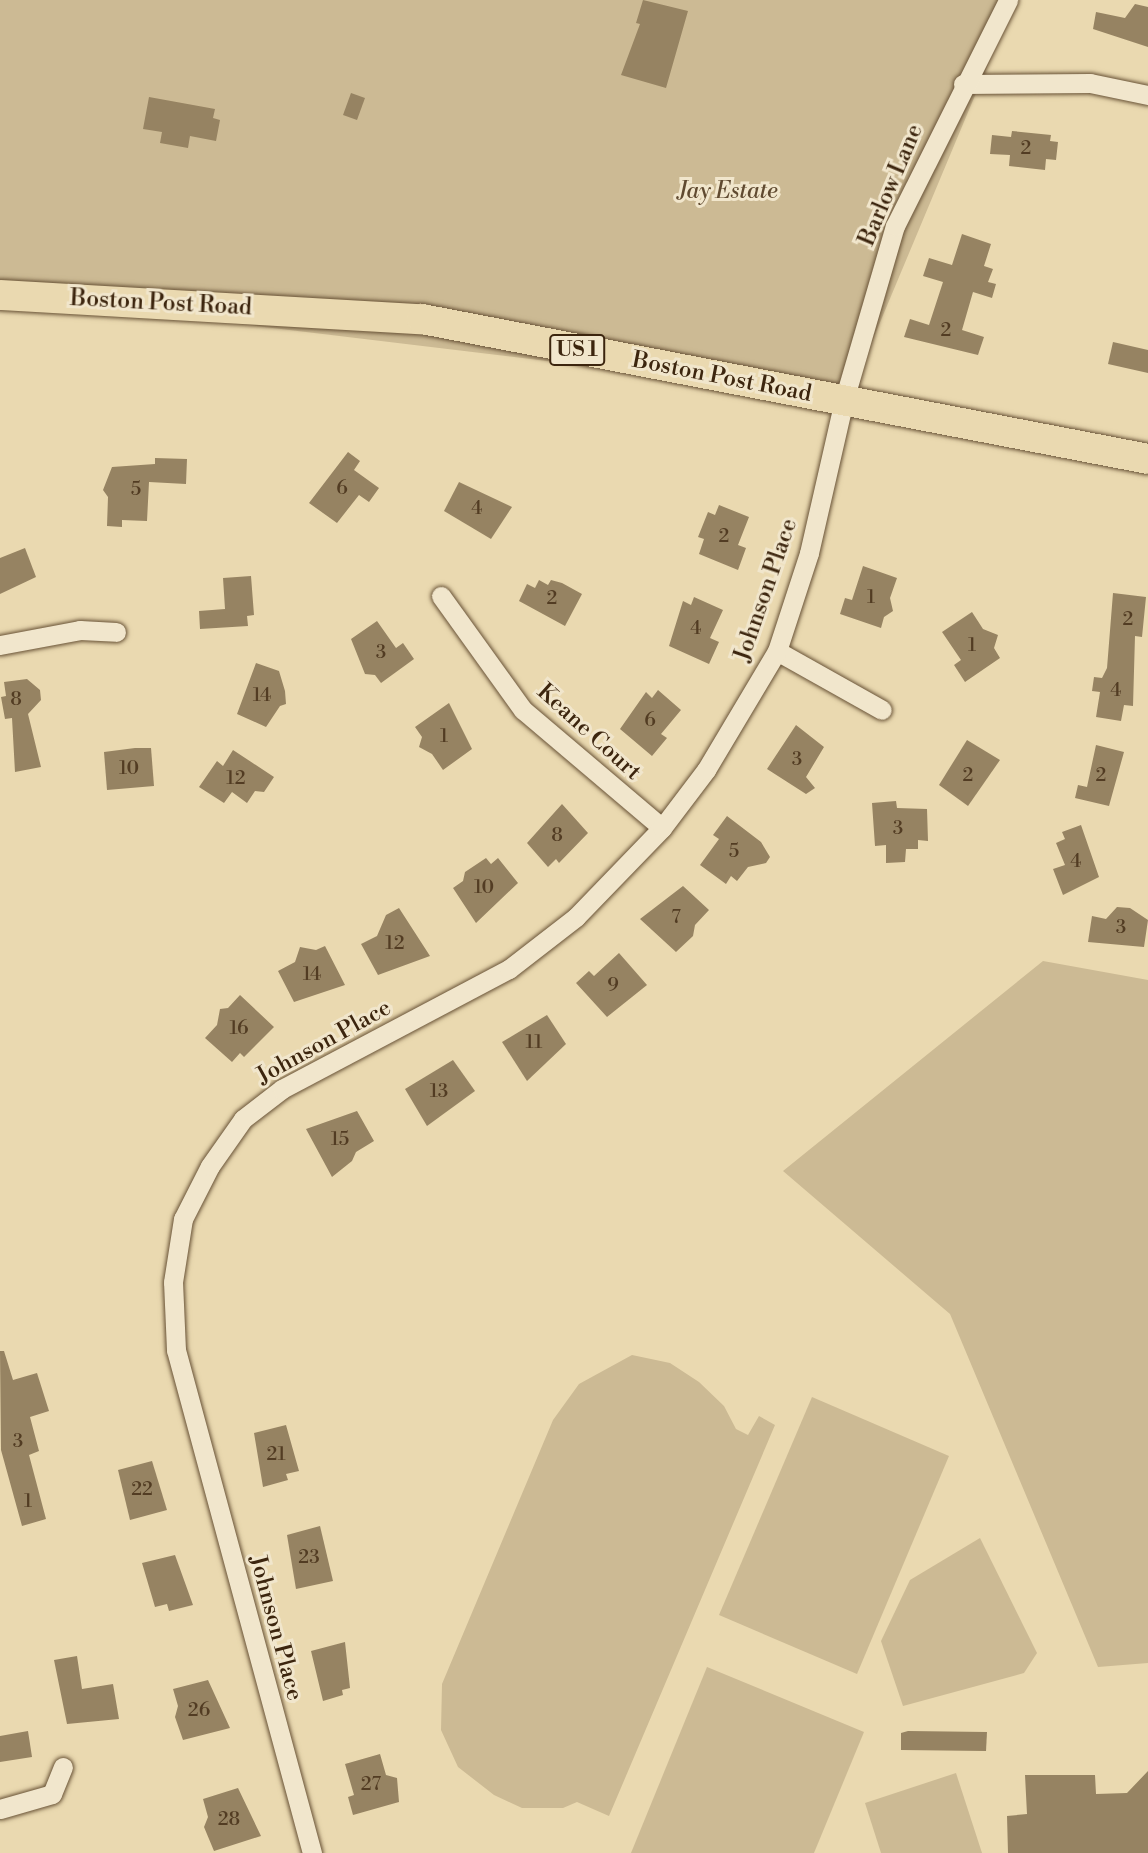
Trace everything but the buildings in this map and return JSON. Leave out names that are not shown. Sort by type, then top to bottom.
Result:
[{"type":"main road","name":"Boston Post Road","points":[[0,295],[422,319],[1148,459]]},
{"type":"street","name":"Barlow Lane","points":[[844,400],[895,226],[963,84],[1009,0]]},
{"type":"street","points":[[963,84],[1090,83],[1148,96]]},
{"type":"street","name":"Johnson Place","points":[[312,1853],[176,1350],[173,1282],[184,1219],[210,1166],[243,1119],[282,1089],[509,969],[576,918],[662,828],[706,770],[777,651],[809,553],[844,400]]},
{"type":"street","name":"Keane Court","points":[[441,596],[523,710],[662,828]]},
{"type":"street","points":[[0,645],[80,630],[116,632]]},
{"type":"street","points":[[777,651],[882,710]]},
{"type":"street","points":[[0,1809],[52,1794],[63,1767]]},
{"type":"green space","name":"Jay Estate","points":[[0,0],[1015,0],[840,418],[796,391],[0,295]]},
{"type":"green space","points":[[1043,961],[1148,980],[1148,1663],[1098,1667],[950,1314],[783,1171]]},
{"type":"green space","points":[[632,1355],[670,1363],[699,1382],[724,1406],[736,1429],[748,1435],[759,1416],[775,1425],[609,1816],[577,1802],[563,1808],[522,1808],[494,1795],[458,1767],[441,1730],[442,1684],[553,1420],[579,1384]]},
{"type":"green space","points":[[812,1397],[949,1456],[857,1674],[719,1615]]},
{"type":"green space","points":[[980,1538],[1037,1653],[1024,1673],[903,1706],[881,1641],[910,1580]]},
{"type":"green space","points":[[707,1667],[864,1732],[814,1853],[631,1853]]},
{"type":"green space","points":[[956,1773],[982,1853],[881,1853],[865,1803]]}]
